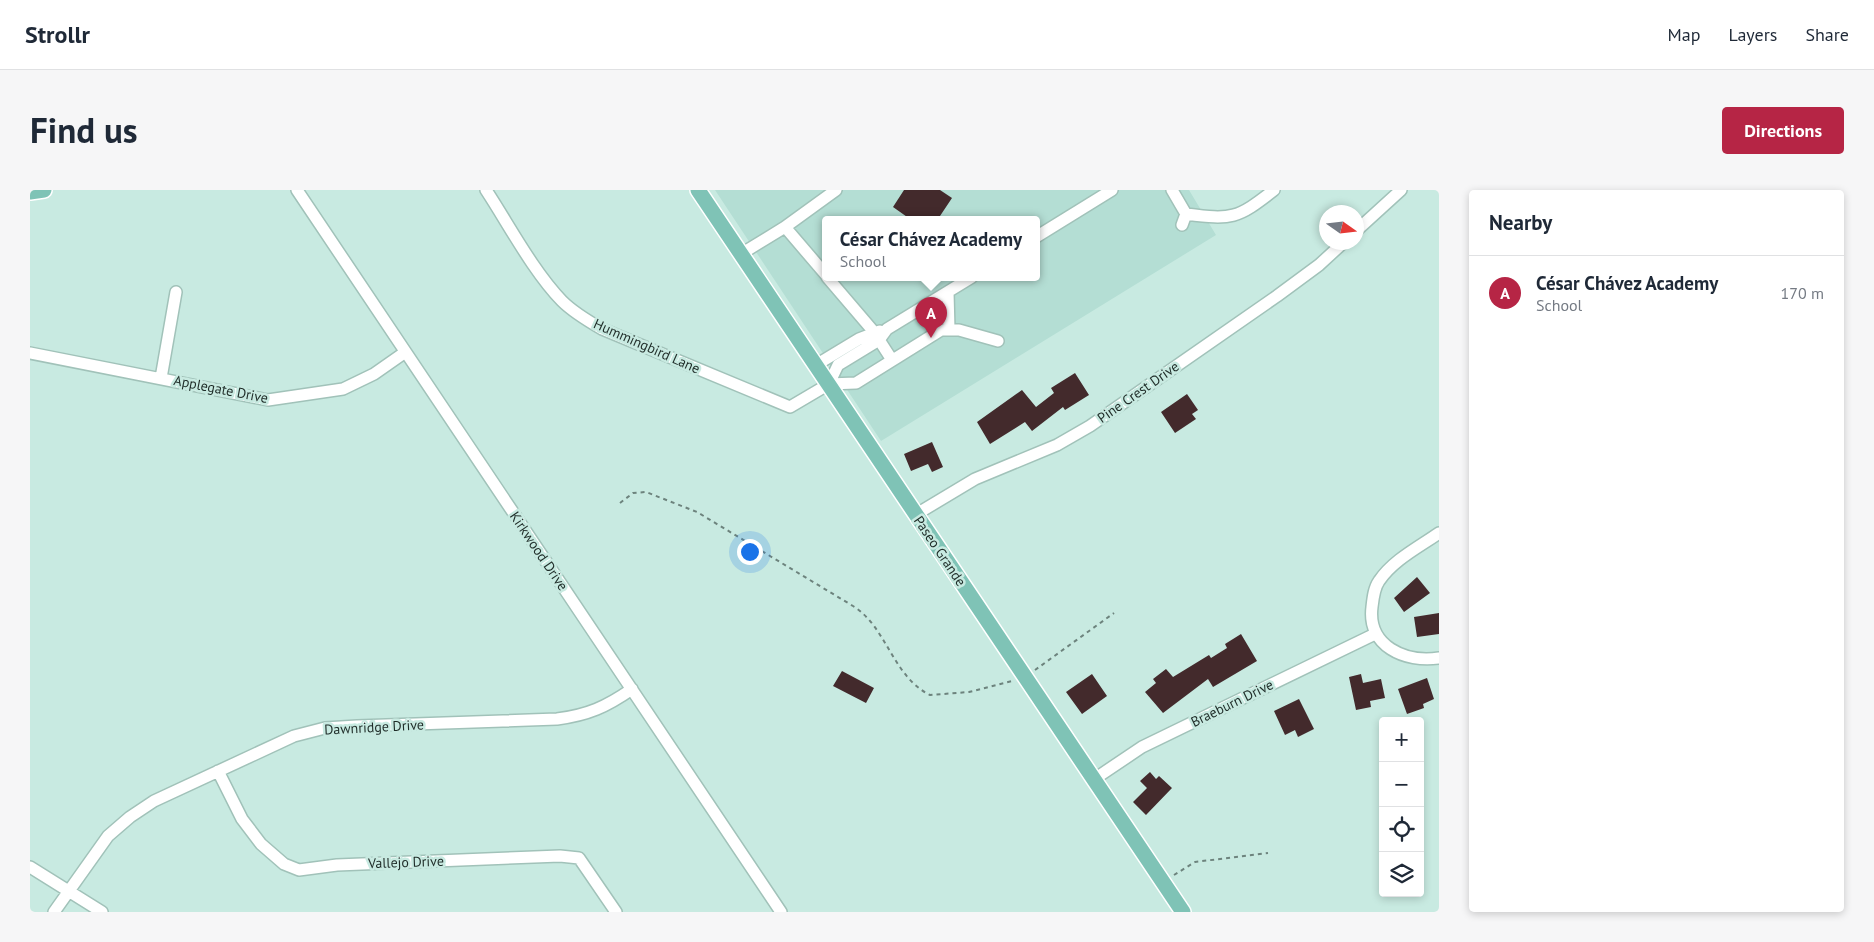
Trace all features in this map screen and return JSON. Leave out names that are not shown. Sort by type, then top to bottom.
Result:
[{"type":"main road","points":[[30,192],[44,190]]},
{"type":"main road","name":"Paseo Grande","points":[[698,190],[1183,912]]},
{"type":"street","name":"Kirkwood Drive","points":[[297,190],[404,353],[781,912]]},
{"type":"street","name":"Hummingbird Lane","points":[[486,190],[544,279],[562,301],[582,317],[602,329],[790,408],[829,384]]},
{"type":"street","points":[[741,254],[785,227],[836,190]]},
{"type":"street","points":[[1040,235],[1112,190]]},
{"type":"street","points":[[1172,190],[1184,219],[1225,218],[1248,210],[1274,190]]},
{"type":"street","points":[[1364,224],[1401,190]]},
{"type":"street","points":[[785,227],[822,270]]},
{"type":"street","name":"Pine Crest Drive","points":[[915,515],[975,479],[1057,445],[1090,426],[1277,296],[1319,265],[1335,250]]},
{"type":"street","points":[[831,281],[876,336],[892,360]]},
{"type":"street","points":[[966,281],[876,336],[838,365],[829,384],[856,383],[940,330],[959,330],[998,341]]},
{"type":"street","points":[[161,378],[176,292]]},
{"type":"street","points":[[948,292],[949,330]]},
{"type":"street","points":[[816,365],[876,336]]},
{"type":"street","name":"Applegate Drive","points":[[30,353],[268,400],[343,389],[374,374],[404,353]]},
{"type":"street","points":[[1439,533],[1390,567],[1378,582],[1371,610],[1375,634],[1392,651],[1417,660],[1439,658]]},
{"type":"street","name":"Braeburn Drive","points":[[1093,780],[1142,747],[1375,634]]},
{"type":"street","name":"Dawnridge Drive","points":[[54,912],[108,836],[130,817],[154,801],[294,736],[325,728],[557,720],[581,716],[604,707],[632,689]]},
{"type":"street","name":"Vallejo Drive","points":[[218,771],[242,818],[261,844],[284,864],[300,870],[337,865],[560,856],[579,858],[616,912]]},
{"type":"street","points":[[30,867],[102,912]]},
{"type":"path","points":[[620,503],[633,493],[646,492],[697,512],[860,610],[873,625],[898,667],[930,695],[970,692],[1011,682]]},
{"type":"path","points":[[1034,671],[1114,614]]},
{"type":"path","points":[[1172,875],[1195,862],[1268,853]]},
{"type":"shaded area","points":[[715,190],[1189,190],[1216,235],[881,441]]},
{"type":"building","points":[[904,190],[940,190],[952,198],[940,216],[906,216],[893,207]]},
{"type":"building","points":[[1075,373],[1089,395],[1065,410],[1063,407],[1032,431],[1025,422],[990,444],[977,422],[1022,390],[1036,407],[1054,393],[1051,388]]},
{"type":"building","points":[[1187,394],[1198,410],[1192,414],[1196,419],[1175,433],[1161,412]]},
{"type":"building","points":[[932,442],[943,467],[932,472],[928,464],[911,471],[904,454]]},
{"type":"building","points":[[1417,577],[1430,593],[1404,612],[1394,598]]},
{"type":"building","points":[[1439,613],[1439,634],[1417,637],[1414,617]]},
{"type":"building","points":[[1241,634],[1257,661],[1213,687],[1208,679],[1163,713],[1145,692],[1156,683],[1153,679],[1166,669],[1173,677],[1209,655],[1211,658],[1227,648],[1225,644]]},
{"type":"building","points":[[842,671],[874,688],[866,703],[833,686]]},
{"type":"building","points":[[1092,674],[1107,696],[1082,714],[1066,692]]},
{"type":"building","points":[[1361,674],[1363,683],[1381,679],[1385,698],[1370,701],[1371,707],[1356,710],[1349,677]]},
{"type":"building","points":[[1427,678],[1434,699],[1423,704],[1424,708],[1407,714],[1398,689]]},
{"type":"building","points":[[1299,699],[1314,729],[1298,737],[1295,730],[1285,735],[1274,711]]},
{"type":"building","points":[[1150,772],[1156,779],[1159,776],[1172,788],[1146,815],[1133,802],[1147,788],[1140,781]]},
{"type":"place","name":"César Chávez Academy","points":[[931,338]]}]
